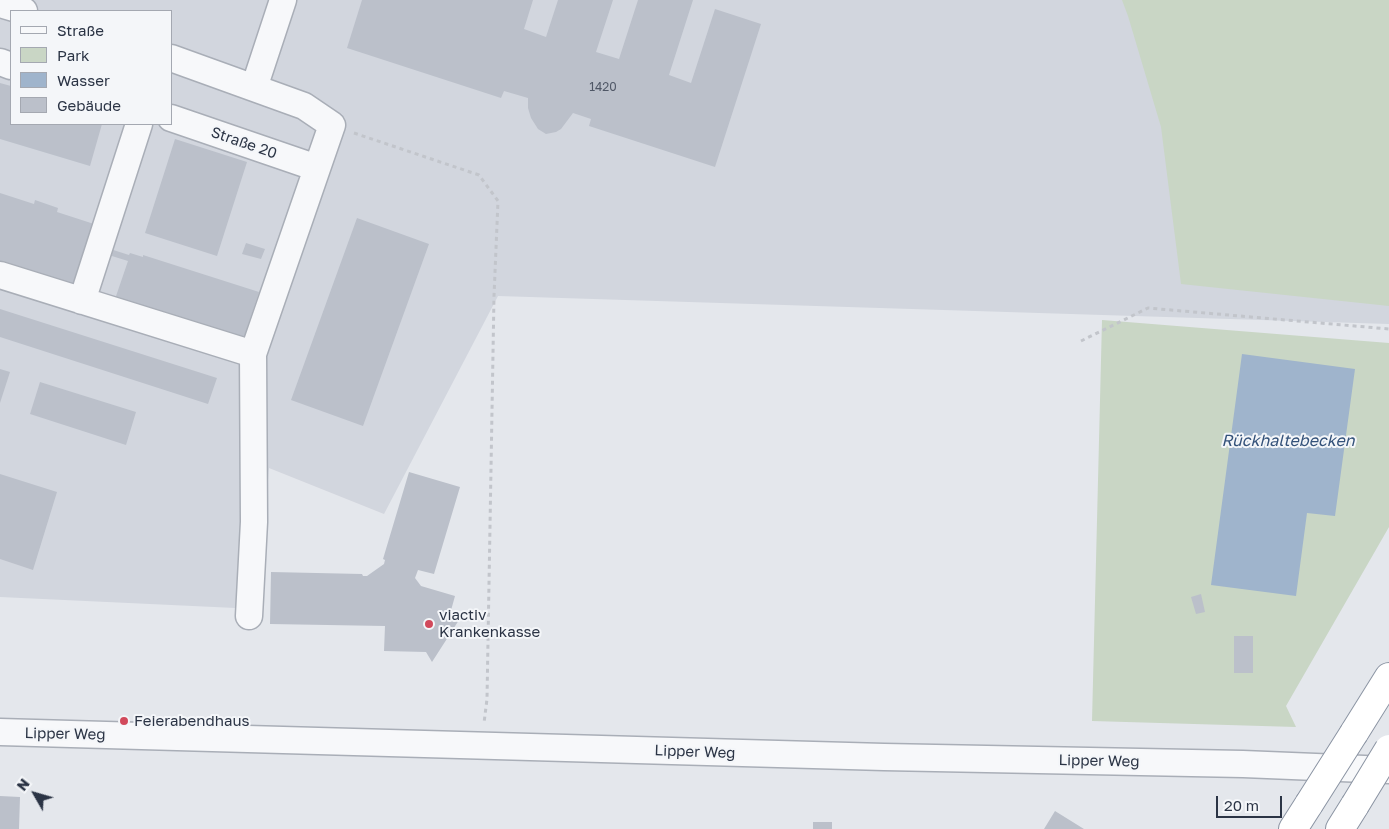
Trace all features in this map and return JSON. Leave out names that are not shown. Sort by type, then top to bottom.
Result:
[{"type":"highway","points":[[1293,829],[1389,677]]},
{"type":"highway","points":[[1340,829],[1389,749]]},
{"type":"street","points":[[254,88],[283,0]]},
{"type":"street","points":[[0,4],[21,10]]},
{"type":"street","points":[[172,58],[304,106],[332,125],[253,354],[254,522],[249,616]]},
{"type":"street","name":"Straße 20","points":[[172,118],[317,168]]},
{"type":"street","points":[[82,301],[139,125]]},
{"type":"street","points":[[0,275],[253,354]]},
{"type":"street","name":"Lipper Weg","points":[[0,732],[482,746],[1243,764],[1389,770]]},
{"type":"path","points":[[332,125],[479,175],[498,201],[494,305],[487,699],[482,746]]},
{"type":"path","points":[[1081,340],[1148,308],[1389,328]]},
{"type":"shaded area","points":[[0,0],[1389,0],[1389,324],[498,296],[384,514],[269,468],[257,609],[0,597]]},
{"type":"green space","points":[[1122,0],[1389,0],[1389,306],[1181,284],[1161,127]]},
{"type":"green space","points":[[1102,320],[1389,343],[1389,527],[1286,706],[1296,727],[1092,721]]},
{"type":"water","name":"Rückhaltebecken","points":[[1242,354],[1355,369],[1335,516],[1307,513],[1296,596],[1211,585]]},
{"type":"building","points":[[362,0],[533,0],[524,29],[546,37],[558,0],[613,0],[596,52],[619,59],[638,0],[693,0],[669,75],[691,83],[715,9],[761,24],[715,167],[589,126],[591,119],[573,113],[561,129],[546,134],[538,129],[531,118],[528,98],[504,91],[501,98],[347,48]]},
{"type":"building","points":[[0,83],[10,86],[10,125],[102,125],[90,166],[0,139]]},
{"type":"building","points":[[175,139],[247,162],[217,256],[145,233]]},
{"type":"building","points":[[0,193],[34,204],[35,200],[58,208],[57,212],[94,224],[88,242],[129,255],[130,253],[143,257],[143,255],[259,292],[242,343],[114,302],[128,261],[86,248],[73,289],[0,265]]},
{"type":"building","points":[[357,218],[429,244],[363,426],[291,400]]},
{"type":"building","points":[[246,243],[265,249],[261,259],[242,254]]},
{"type":"building","points":[[0,309],[217,378],[208,404],[0,337]]},
{"type":"building","points":[[0,369],[10,372],[0,403]]},
{"type":"building","points":[[40,382],[136,412],[126,445],[30,414]]},
{"type":"building","points":[[409,472],[460,487],[434,574],[418,570],[415,578],[421,586],[455,596],[450,614],[459,620],[432,662],[426,652],[384,651],[385,626],[270,624],[271,572],[362,574],[367,576],[384,564],[385,560],[383,559]]},
{"type":"building","points":[[0,474],[57,492],[33,570],[0,559]]},
{"type":"building","points":[[1201,594],[1205,612],[1196,614],[1191,597]]},
{"type":"building","points":[[1234,636],[1253,636],[1253,673],[1234,673]]},
{"type":"building","points":[[0,796],[20,797],[19,829],[0,829]]},
{"type":"building","points":[[1055,811],[1084,829],[1044,829]]},
{"type":"building","points":[[813,822],[832,822],[832,829],[813,829]]},
{"type":"place","name":"viactiv Krankenkasse","points":[[429,624]]},
{"type":"place","name":"Feierabendhaus","points":[[124,721]]}]
